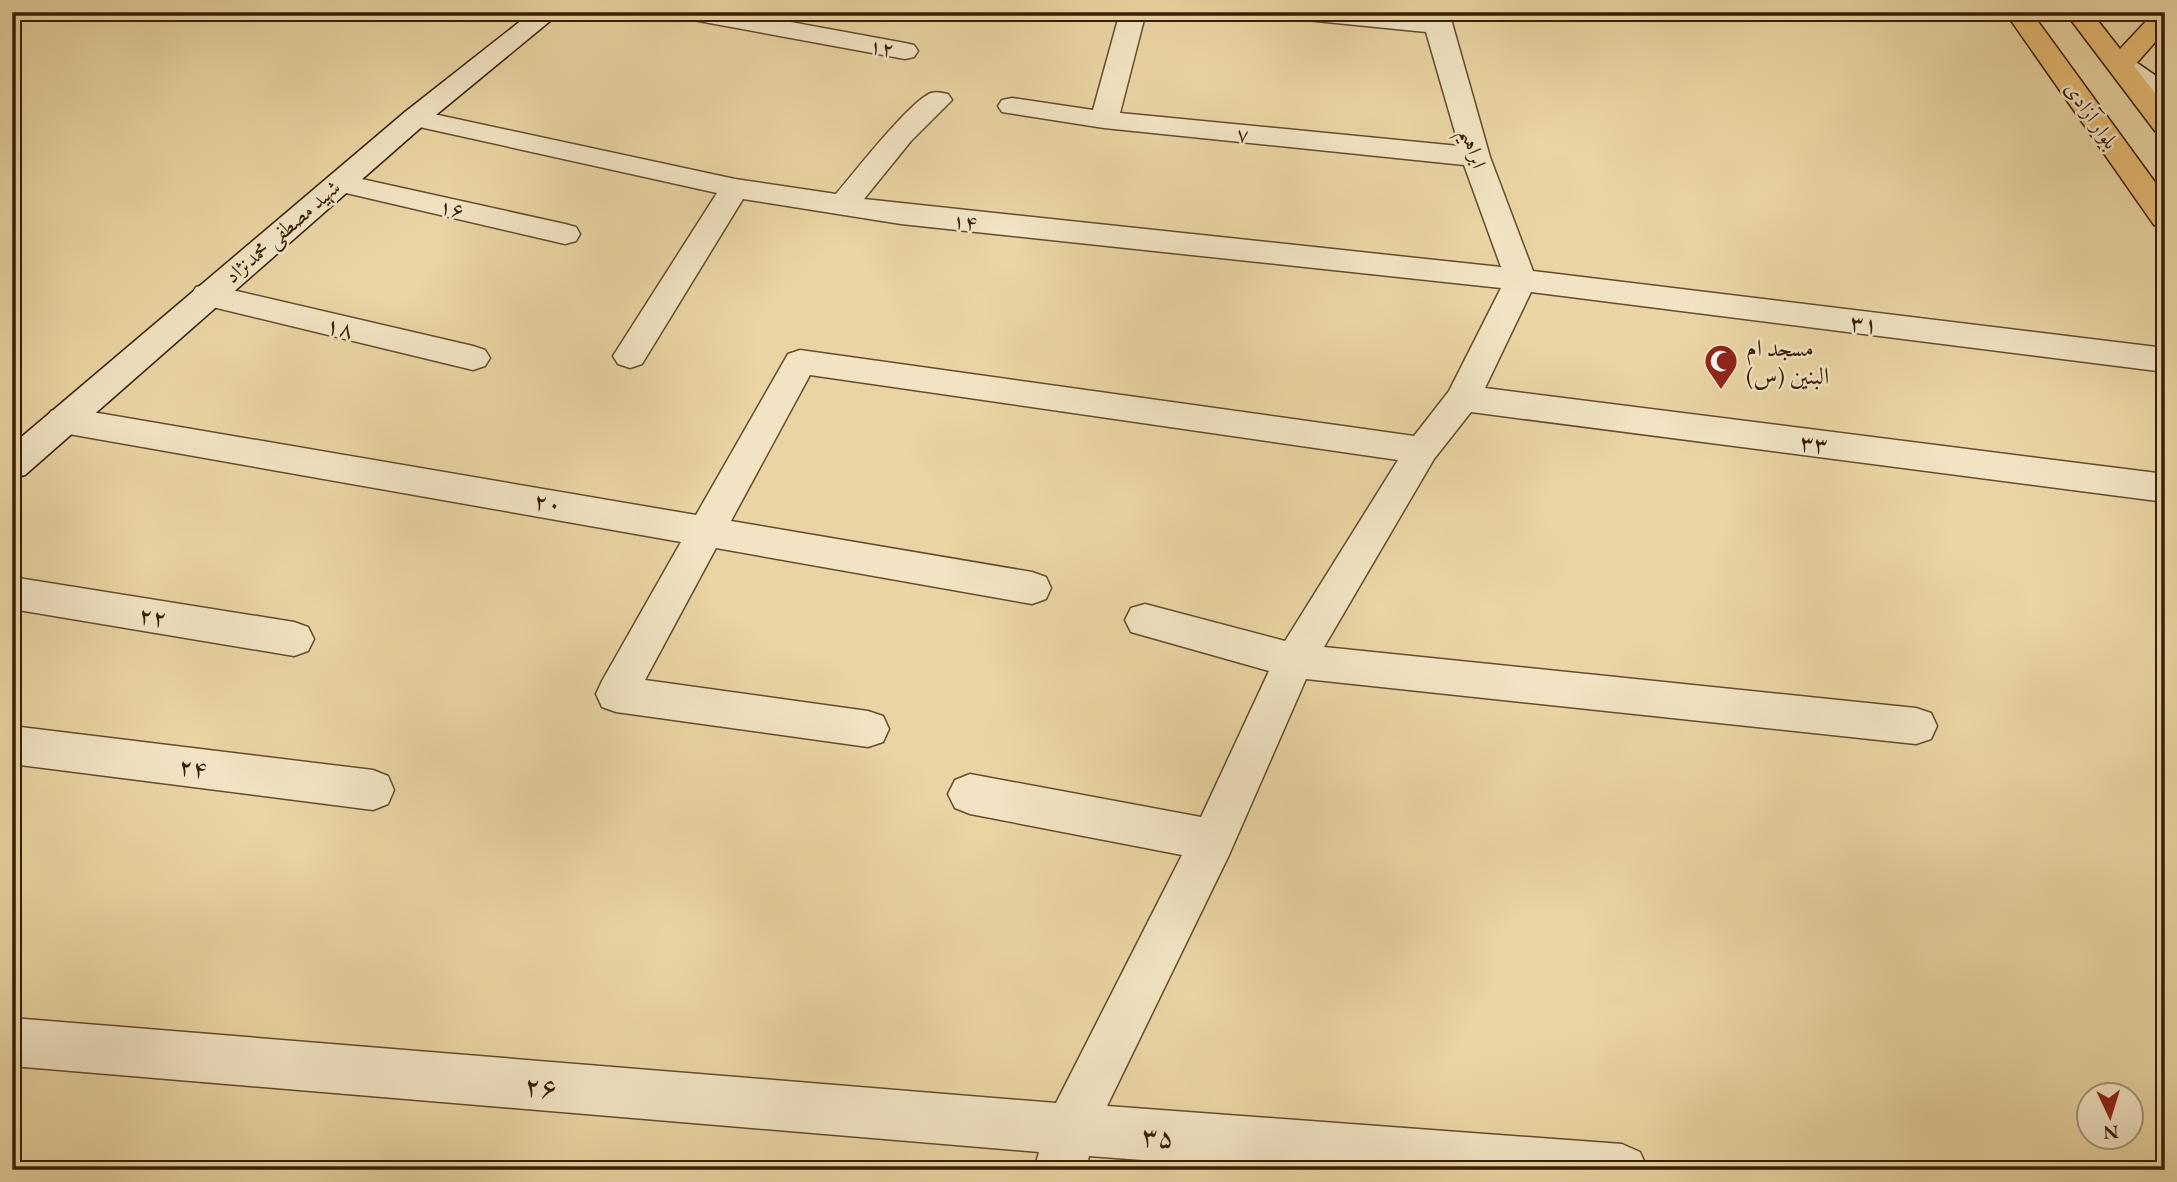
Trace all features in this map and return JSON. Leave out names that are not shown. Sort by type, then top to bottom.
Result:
[{"type":"main road","name":"بلوار آزادی","points":[[2018,12],[2165,218]]},
{"type":"main road","points":[[2078,12],[2121,64],[2165,125]]},
{"type":"main road","points":[[2121,64],[2158,23],[2165,20]]},
{"type":"street","name":"شهید مصطفی محمدنژاد","points":[[16,459],[415,118],[548,12]]},
{"type":"street","name":"۱۲","points":[[693,12],[905,51]]},
{"type":"street","points":[[1104,120],[1133,12]]},
{"type":"street","points":[[1307,12],[1436,19]]},
{"type":"street","name":"ابراهیم","points":[[1436,19],[1476,157],[1521,281]]},
{"type":"street","points":[[2121,64],[2165,94]]},
{"type":"street","points":[[844,205],[901,135],[938,100]]},
{"type":"street","name":"۷","points":[[1012,106],[1104,120],[1476,157]]},
{"type":"street","name":"۱۴","points":[[415,118],[735,188],[901,214],[1521,281]]},
{"type":"street","name":"۱۶","points":[[339,183],[565,234]]},
{"type":"street","points":[[629,356],[735,188]]},
{"type":"street","points":[[1065,1149],[1213,840],[1294,661],[1422,450],[1463,398],[1521,281]]},
{"type":"street","name":"۳۱","points":[[1521,281],[2165,360]]},
{"type":"street","name":"۱۸","points":[[207,295],[473,358]]},
{"type":"street","points":[[869,729],[616,694],[800,362],[1422,450]]},
{"type":"street","name":"۳۳","points":[[1463,398],[2165,488]]},
{"type":"street","name":"۲۰","points":[[63,420],[707,529],[1032,588]]},
{"type":"street","name":"۲۲","points":[[12,593],[294,639]]},
{"type":"street","points":[[1145,620],[1294,661],[1916,726]]},
{"type":"street","name":"۲۴","points":[[12,745],[373,790]]},
{"type":"street","points":[[970,794],[1213,840]]},
{"type":"street","name":"۲۶","points":[[12,1042],[1065,1149]]},
{"type":"street","name":"۳۵","points":[[1065,1149],[1622,1170]]},
{"type":"place","name":"مسجد ام البنین (س)","points":[[1721,391]]}]
